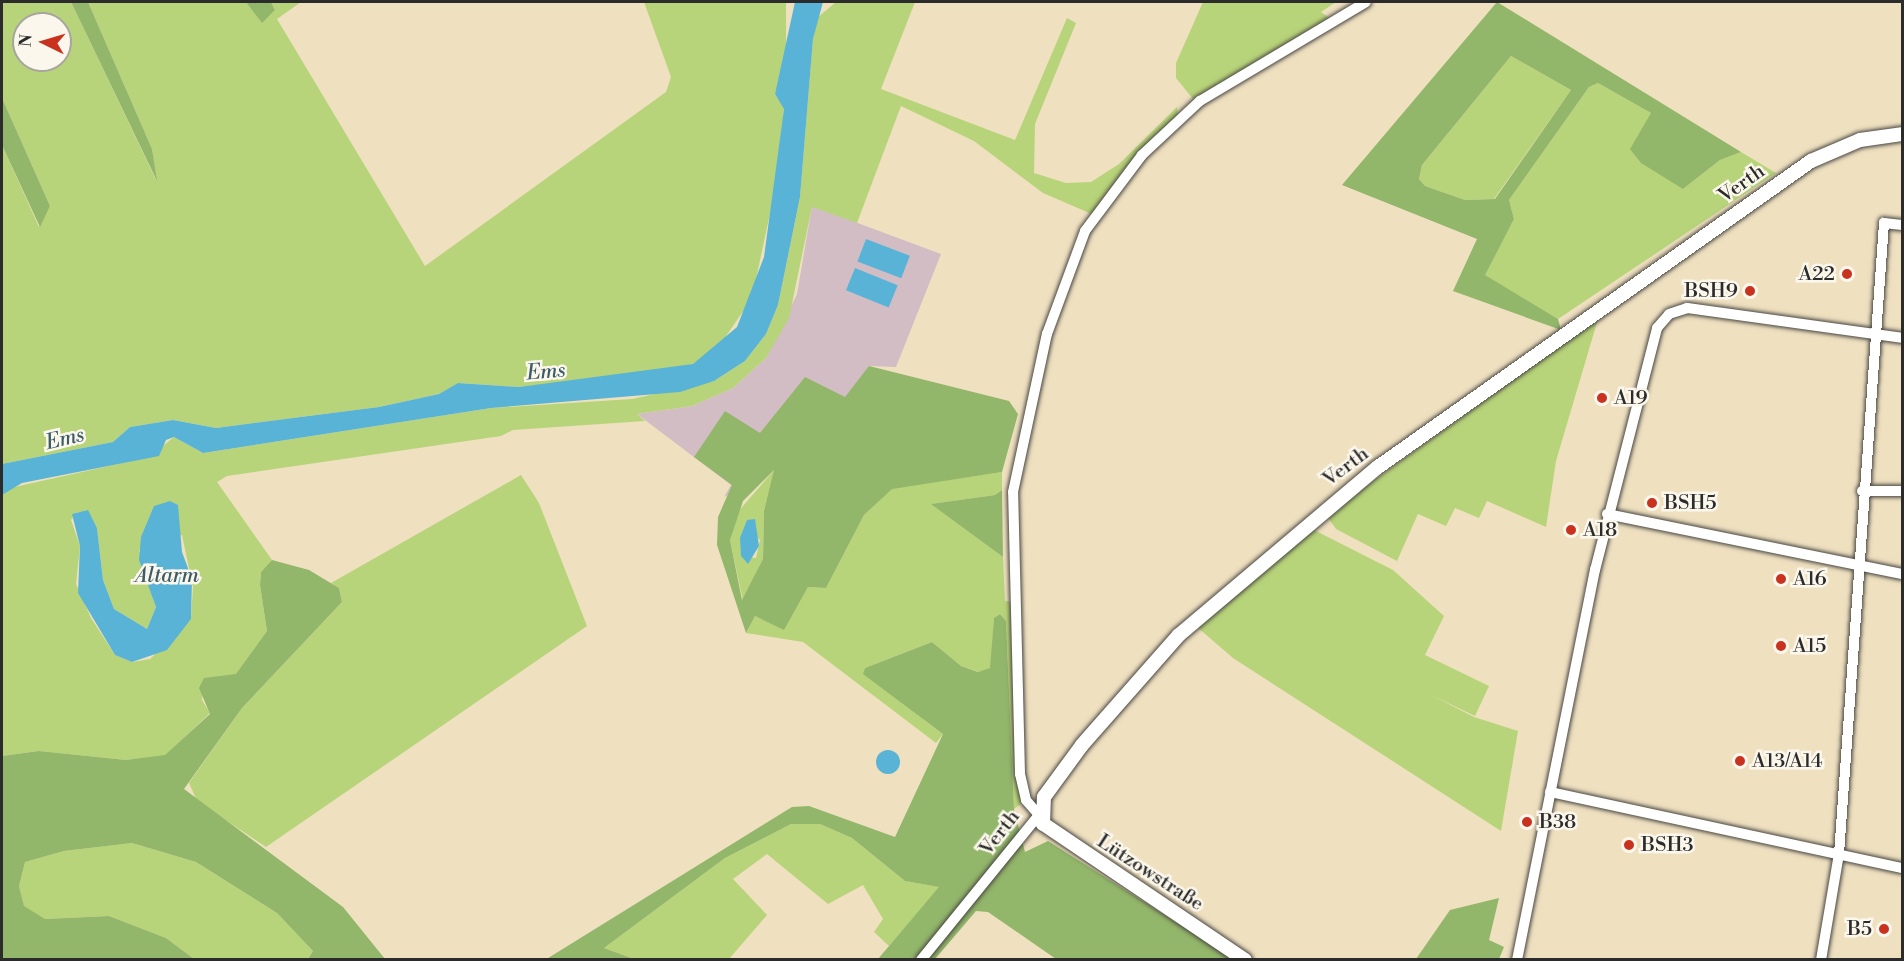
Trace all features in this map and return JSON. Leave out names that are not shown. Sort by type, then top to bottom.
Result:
[{"type":"street","points":[[1039,815],[1026,800],[1020,774],[1012,492],[1029,406],[1066,278],[1094,215],[1179,119],[1366,2]]},
{"type":"street","name":"Verth","points":[[921,960],[1039,815],[1057,777],[1156,659],[1333,502],[1811,161],[1860,140],[1902,134]]},
{"type":"street","points":[[1821,960],[1839,854],[1873,335],[1884,224],[1902,225]]},
{"type":"street","points":[[1518,960],[1607,514],[1657,328],[1669,314],[1687,308],[1902,338]]},
{"type":"street","points":[[1862,491],[1902,491]]},
{"type":"street","points":[[1607,514],[1857,568],[1902,574]]},
{"type":"street","points":[[1551,792],[1902,868]]},
{"type":"street","name":"Lützowstraße","points":[[1039,815],[1049,830],[1245,960]]},
{"type":"shaded area","points":[[812,206],[941,254],[896,367],[869,366],[815,447],[724,497],[731,485],[637,414],[692,406],[733,388],[766,358],[797,294]]},
{"type":"green space","points":[[2,2],[71,2],[156,180],[152,149],[88,2],[246,2],[262,22],[275,10],[271,2],[301,2],[277,19],[425,266],[666,92],[671,77],[644,2],[786,2],[786,60],[775,94],[784,108],[778,176],[752,298],[718,348],[693,364],[660,373],[519,387],[459,383],[439,394],[379,407],[216,428],[173,420],[130,427],[113,442],[2,464],[2,145],[39,227],[50,206],[2,98]]},
{"type":"green space","points":[[71,2],[88,2],[152,149],[157,181]]},
{"type":"green space","points":[[246,2],[271,2],[275,10],[262,23]]},
{"type":"green space","points":[[836,2],[915,2],[881,89],[1015,140],[1067,18],[1076,23],[1035,124],[1034,173],[1066,183],[1091,182],[1119,164],[1177,107],[1179,119],[1094,215],[1043,193],[974,141],[901,106],[857,223],[812,207],[789,318],[766,358],[733,388],[692,406],[637,414],[645,421],[513,430],[501,436],[227,476],[217,482],[272,560],[261,572],[260,585],[267,631],[236,675],[204,679],[202,700],[210,713],[165,756],[126,760],[39,751],[2,756],[2,495],[10,488],[149,457],[174,437],[203,453],[491,408],[632,399],[714,381],[745,361],[766,334],[778,305],[800,197],[813,38],[818,17]],"holes":[[[78,512],[91,517],[97,528],[103,580],[114,609],[147,629],[156,607],[139,550],[182,535],[193,587],[191,619],[150,659],[132,662],[115,655],[91,618],[76,584],[80,546],[71,520]]]},
{"type":"green space","points":[[1203,2],[1336,2],[1321,12],[1331,19],[1193,99],[1176,78],[1176,63]]},
{"type":"green space","points":[[1497,2],[1741,152],[1720,160],[1683,189],[1641,163],[1630,149],[1651,113],[1598,83],[1589,87],[1509,200],[1514,219],[1485,275],[1558,319],[1561,330],[1453,291],[1477,239],[1342,185]],"holes":[[[1511,56],[1571,90],[1495,199],[1465,200],[1425,186],[1419,179],[1422,165]]]},
{"type":"green space","points":[[1511,56],[1571,90],[1494,199],[1465,200],[1425,186],[1419,179],[1422,165]]},
{"type":"green space","points":[[1598,83],[1651,113],[1683,189],[1720,160],[1741,152],[1776,173],[1558,319],[1484,275],[1514,219],[1509,200],[1589,87]]},
{"type":"green space","points":[[2,98],[50,206],[40,227],[2,145]]},
{"type":"green space","points":[[1598,319],[1556,461],[1546,527],[1487,501],[1479,518],[1455,508],[1446,526],[1418,514],[1397,561],[1336,529],[1326,515]]},
{"type":"green space","points":[[869,366],[1009,401],[1018,414],[1002,472],[892,489],[864,515],[826,588],[808,587],[784,630],[755,616],[746,633],[717,545],[718,517],[732,485],[694,457],[725,411],[760,433],[805,377],[845,397]],"holes":[[[774,470],[764,511],[763,559],[742,600],[730,540],[743,501]]]},
{"type":"green space","points":[[775,469],[764,511],[763,559],[743,601],[730,540],[736,514]],"holes":[[[746,526],[760,540],[756,558],[741,556]]]},
{"type":"green space","points":[[1002,472],[1002,490],[995,495],[932,504],[1003,557],[1005,601],[1015,602],[1026,800],[1014,809],[1006,621],[1000,614],[994,618],[991,668],[979,672],[961,666],[932,642],[865,668],[864,674],[943,734],[936,743],[803,642],[746,633],[755,616],[784,629],[808,587],[826,588],[864,515],[892,488]]},
{"type":"green space","points":[[521,475],[539,503],[587,626],[266,847],[197,801],[189,783],[242,708],[342,602],[339,588],[331,583]]},
{"type":"green space","points":[[1002,490],[1003,557],[931,504],[995,495]]},
{"type":"green space","points":[[1314,530],[1393,570],[1444,616],[1425,655],[1489,686],[1475,716],[1431,695],[1474,717],[1518,731],[1501,831],[1233,658],[1197,627],[1303,533]]},
{"type":"green space","points":[[272,560],[309,570],[339,588],[342,602],[242,708],[184,789],[343,907],[385,959],[308,959],[313,951],[277,913],[196,862],[132,843],[64,851],[25,862],[19,886],[24,906],[45,919],[109,916],[166,938],[194,959],[2,959],[2,756],[39,751],[126,760],[165,755],[210,714],[199,688],[204,678],[236,674],[267,631],[260,585],[261,572]]},
{"type":"green space","points":[[1000,614],[1006,621],[1014,809],[1025,852],[1048,841],[1234,959],[1056,959],[988,912],[976,911],[935,959],[878,959],[939,887],[905,881],[852,838],[820,824],[791,824],[725,858],[604,948],[634,959],[545,960],[792,807],[809,806],[895,837],[943,734],[863,674],[865,668],[932,642],[961,666],[978,672],[990,668],[994,618]]},
{"type":"green space","points":[[791,824],[820,824],[852,838],[905,881],[940,887],[889,946],[874,932],[883,919],[863,885],[828,904],[767,854],[733,879],[767,915],[729,959],[634,959],[604,948],[725,858]]},
{"type":"green space","points":[[132,843],[196,862],[277,913],[313,951],[308,959],[194,959],[166,938],[109,916],[45,919],[24,907],[19,886],[25,862],[64,851]]},
{"type":"green space","points":[[1499,898],[1489,940],[1504,947],[1499,959],[1416,959],[1450,910]]},
{"type":"water","points":[[795,2],[823,2],[813,39],[800,197],[778,305],[766,334],[745,361],[714,381],[680,392],[491,408],[203,453],[174,437],[166,440],[159,456],[22,483],[2,495],[2,464],[113,442],[130,427],[173,420],[216,428],[379,407],[439,394],[458,383],[519,387],[693,364],[737,327],[764,257],[784,109],[775,94]]},
{"type":"water","points":[[866,239],[910,256],[901,278],[857,261]]},
{"type":"water","points":[[855,268],[898,285],[889,307],[846,290]]},
{"type":"water","name":"Altarm","points":[[170,501],[178,505],[182,552],[192,579],[191,619],[167,650],[132,662],[115,655],[78,593],[80,546],[72,514],[88,510],[97,528],[103,580],[114,609],[147,629],[156,607],[139,560],[141,537],[154,506]]},
{"type":"water","points":[[755,519],[759,546],[748,564],[741,556],[740,538],[747,520]]},
{"type":"water","points":[[888,750],[896,754],[900,762],[896,770],[888,774],[880,770],[876,762],[880,754]]},
{"type":"place","name":"A22","points":[[1847,274]]},
{"type":"place","name":"BSH9","points":[[1750,291]]},
{"type":"place","name":"A19","points":[[1602,398]]},
{"type":"place","name":"BSH5","points":[[1652,503]]},
{"type":"place","name":"A18","points":[[1571,530]]},
{"type":"place","name":"A16","points":[[1781,579]]},
{"type":"place","name":"A15","points":[[1781,646]]},
{"type":"place","name":"A13/A14","points":[[1740,761]]},
{"type":"place","name":"B38","points":[[1527,822]]},
{"type":"place","name":"BSH3","points":[[1629,845]]},
{"type":"place","name":"B5","points":[[1884,929]]},
{"type":"water label","name":"Ems","points":[[546,372]]},
{"type":"water label","name":"Ems","points":[[65,439]]}]
